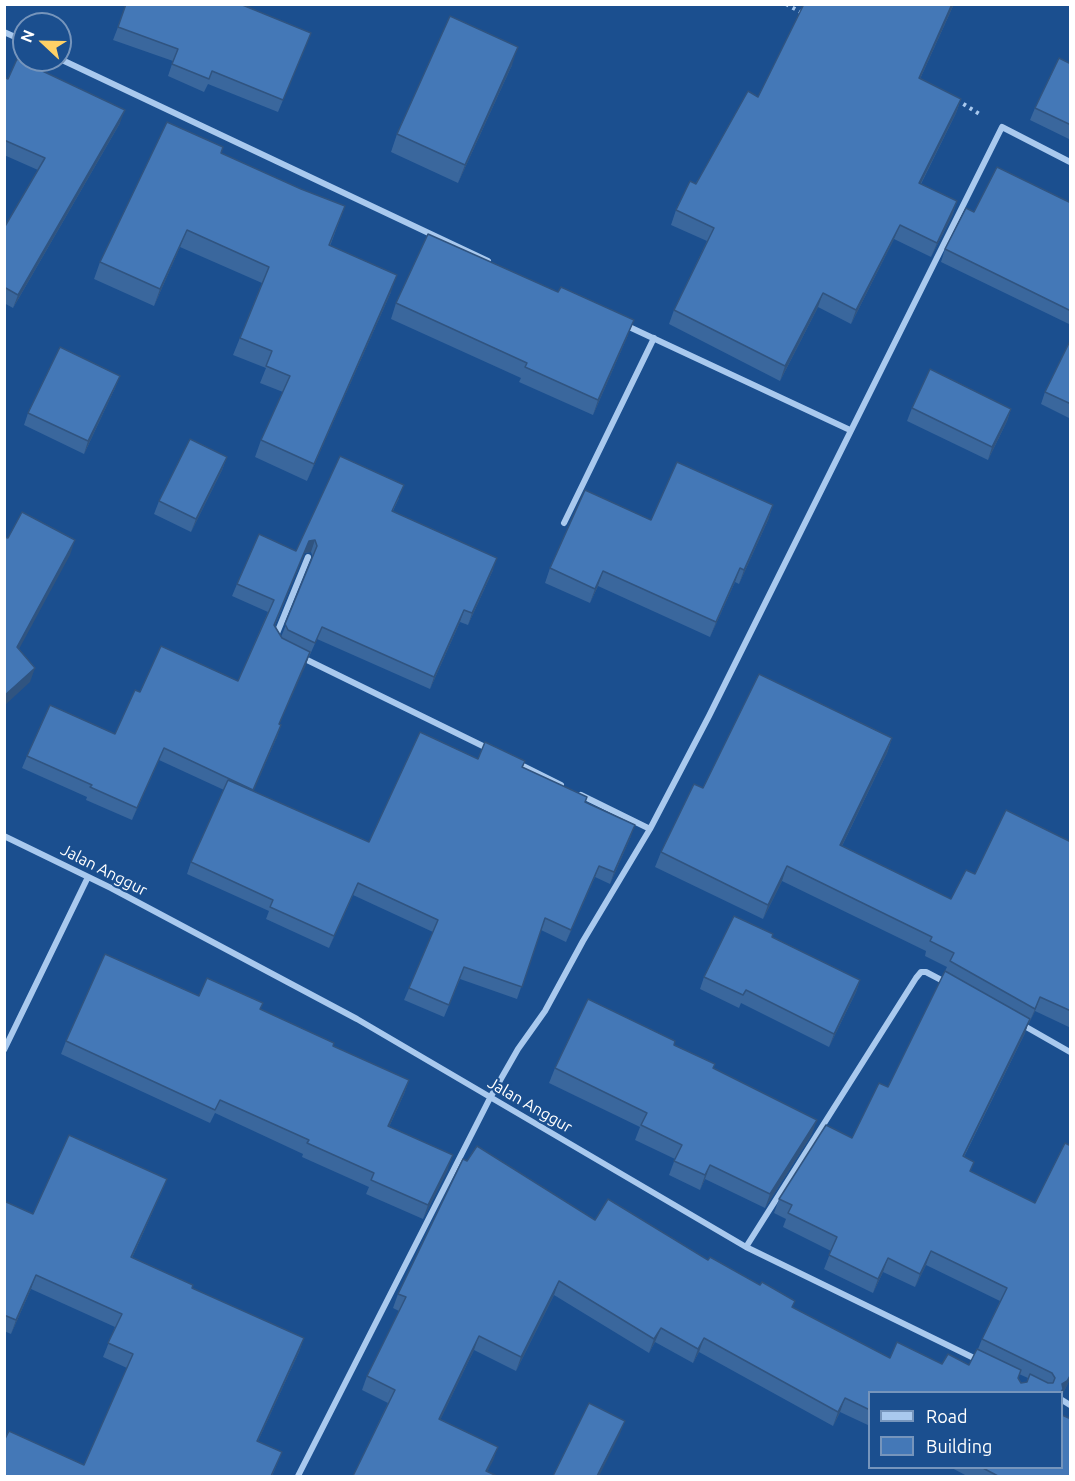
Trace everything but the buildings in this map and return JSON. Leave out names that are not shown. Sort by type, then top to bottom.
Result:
[{"type":"street","points":[[72,64],[496,265]]},
{"type":"street","points":[[298,1476],[490,1098],[518,1048],[545,1011],[583,941],[651,829],[1002,127],[1071,162]]},
{"type":"street","points":[[622,324],[850,430]]},
{"type":"street","points":[[564,523],[654,338]]},
{"type":"street","points":[[277,644],[275,637],[308,557]]},
{"type":"street","points":[[292,652],[492,751]]},
{"type":"street","points":[[513,761],[566,788]]},
{"type":"street","points":[[577,793],[651,829]]},
{"type":"street","name":"Jalan Anggur","points":[[4,836],[88,877],[327,1002],[746,1246],[990,1366]]},
{"type":"street","points":[[4,1050],[88,877]]},
{"type":"street","points":[[746,1246],[916,978],[921,972],[926,972],[958,989]]},
{"type":"street","points":[[1009,1018],[1071,1052]]},
{"type":"path","points":[[786,4],[807,16]]},
{"type":"path","points":[[955,99],[1002,127]]}]
